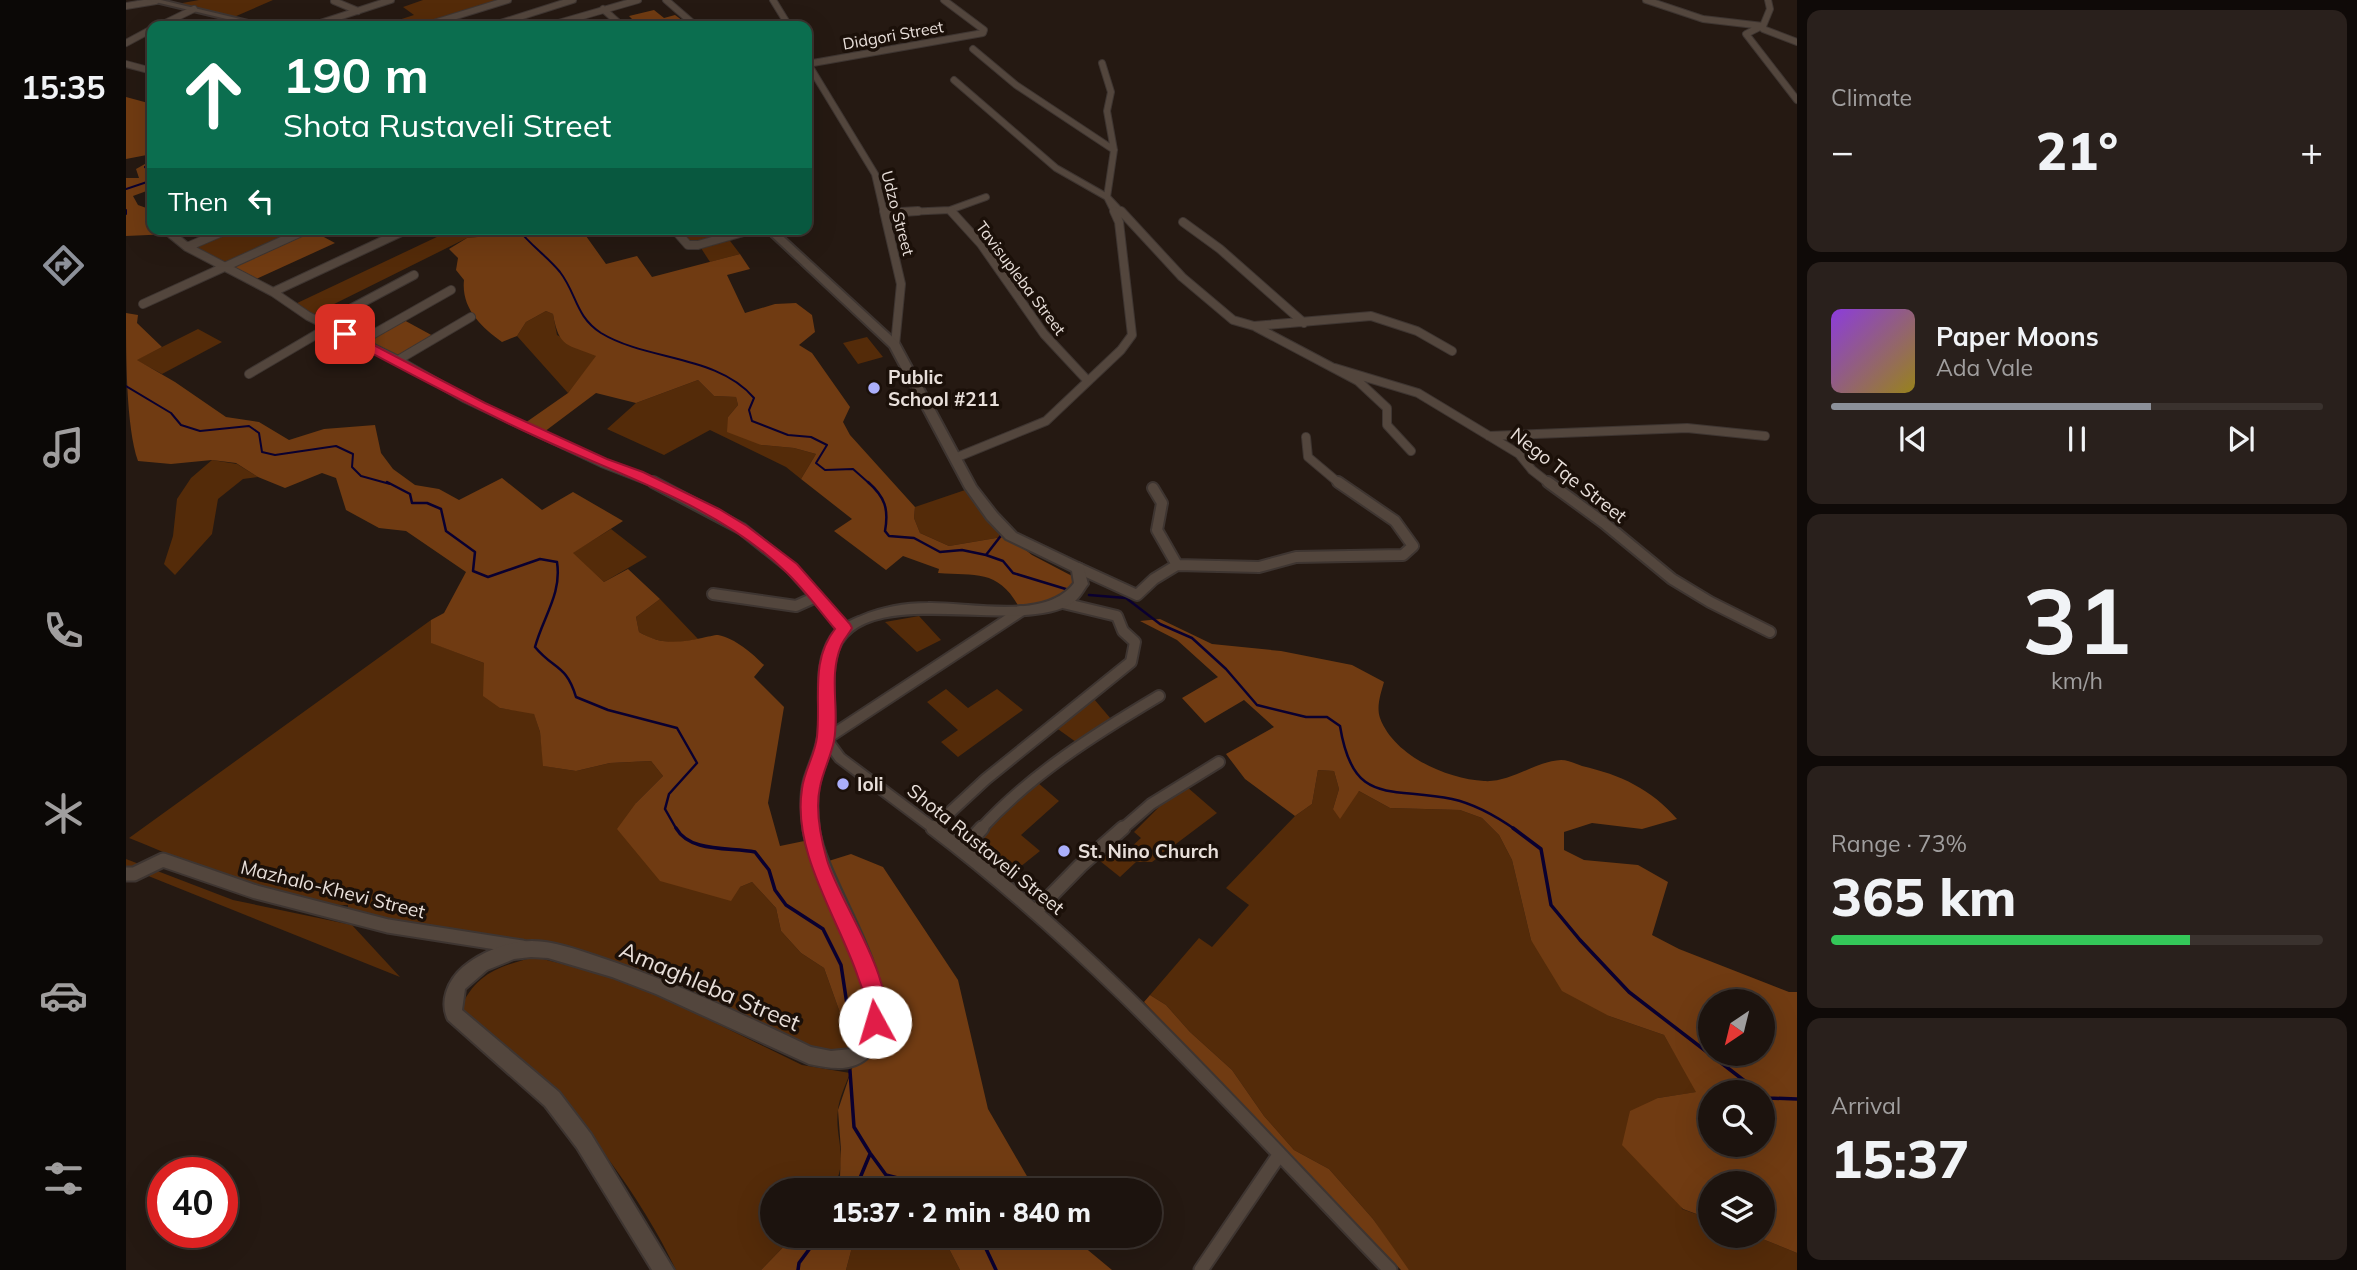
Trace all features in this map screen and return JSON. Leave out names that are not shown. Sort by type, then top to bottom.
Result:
[{"type":"street","points":[[327,21],[391,0]]},
{"type":"street","points":[[440,21],[508,0]]},
{"type":"street","points":[[507,21],[573,0]]},
{"type":"street","points":[[564,21],[638,0]]},
{"type":"street","points":[[666,0],[690,21]]},
{"type":"street","points":[[773,0],[786,21]]},
{"type":"street","name":"Didgori Street","points":[[812,62],[983,33],[984,30],[944,0]]},
{"type":"street","points":[[1646,0],[1706,22],[1730,26],[1763,26]]},
{"type":"street","points":[[1768,0],[1770,9],[1763,26],[1745,34],[1797,100]]},
{"type":"street","points":[[126,6],[153,1],[244,21]]},
{"type":"street","points":[[334,1],[358,11]]},
{"type":"street","points":[[169,21],[194,9]]},
{"type":"street","points":[[603,9],[616,21]]},
{"type":"street","points":[[1763,26],[1763,29],[1772,34],[1797,42]]},
{"type":"street","points":[[126,36],[147,32]]},
{"type":"street","points":[[126,43],[147,33]]},
{"type":"street","points":[[973,49],[1016,85],[1114,150]]},
{"type":"street","points":[[955,458],[1040,425],[1052,417],[1086,379],[1119,354],[1132,335],[1119,222],[1107,197],[1114,150],[1107,111],[1111,92],[1102,62]]},
{"type":"street","points":[[126,64],[147,70]]},
{"type":"street","name":"Udzo Street","points":[[812,71],[875,174],[901,284],[895,345]]},
{"type":"street","name":"Nego Tqe Street","points":[[954,80],[1056,168],[1107,197],[1182,277],[1233,320],[1254,326],[1358,381],[1387,408],[1387,425],[1411,451]]},
{"type":"street","points":[[950,210],[986,197]]},
{"type":"street","name":"Tavisupleba Street","points":[[885,213],[950,210],[981,244],[1044,334],[1086,379]]},
{"type":"street","points":[[1183,222],[1220,249],[1304,323]]},
{"type":"street","points":[[172,235],[187,247],[225,265],[326,325],[398,360],[475,403],[603,463],[638,475],[742,529],[791,568],[844,628]]},
{"type":"street","points":[[187,247],[215,235]]},
{"type":"street","points":[[143,304],[294,235]]},
{"type":"street","points":[[273,292],[395,235]]},
{"type":"street","points":[[680,235],[688,244],[698,245],[733,235]]},
{"type":"street","points":[[776,235],[895,345],[971,488],[1011,536],[1137,595],[1177,565],[1259,567],[1296,557],[1403,555],[1413,546],[1395,521],[1347,490],[1308,457],[1306,437]]},
{"type":"street","points":[[249,373],[414,275]]},
{"type":"street","points":[[361,341],[450,290]]},
{"type":"street","points":[[1254,326],[1371,316],[1417,331],[1452,351]]},
{"type":"street","points":[[398,360],[471,317]]},
{"type":"street","name":"Nego Tqe Street","points":[[1335,368],[1418,393],[1519,454],[1532,470],[1604,523],[1672,579],[1770,632]]},
{"type":"street","points":[[1489,436],[1687,428],[1765,436]]},
{"type":"street","points":[[1153,488],[1162,503],[1157,530],[1177,565]]},
{"type":"street","points":[[826,739],[825,675],[834,642],[844,628],[877,614],[916,609],[1021,611],[1049,608],[1063,603],[1078,591],[1081,584],[1078,568]]},
{"type":"street","points":[[713,594],[796,606],[816,597]]},
{"type":"street","points":[[932,829],[985,779],[1131,662],[1135,642],[1123,631],[1117,616],[1063,603]]},
{"type":"street","points":[[826,739],[1021,611]]},
{"type":"street","points":[[962,850],[1005,802],[1035,777],[1116,721],[1159,696]]},
{"type":"street","name":"Shota Rustaveli Street","points":[[826,739],[840,758],[962,850],[1036,911],[1163,1033],[1390,1270]]},
{"type":"street","name":"Amaghleba Street","points":[[664,1270],[584,1141],[552,1099],[454,1014],[451,997],[463,976],[482,962],[503,954],[537,949],[586,961],[656,984],[809,1055],[831,1060],[856,1057],[871,1038],[875,1022],[875,998],[855,941],[819,864],[813,839],[810,789],[826,739]]},
{"type":"street","points":[[1036,911],[1080,866],[1152,804],[1219,762]]},
{"type":"street","name":"Mazhalo-Khevi Street","points":[[126,874],[134,874],[163,860],[256,892],[388,926],[537,949]]},
{"type":"street","points":[[1201,1270],[1279,1155]]},
{"type":"shaded area","points":[[199,0],[273,0],[234,17],[177,4]]},
{"type":"shaded area","points":[[423,0],[506,0],[438,21],[395,21],[414,15],[403,7]]},
{"type":"shaded area","points":[[654,10],[664,18],[675,15],[683,21],[634,21],[629,16]]},
{"type":"shaded area","points":[[126,97],[147,103],[147,155],[126,159]]},
{"type":"shaded area","points":[[147,163],[147,191],[133,196],[138,205],[147,208],[148,235],[126,236],[126,178],[139,178],[136,169]]},
{"type":"shaded area","points":[[215,235],[295,235],[225,266],[187,247]]},
{"type":"shaded area","points":[[295,235],[320,235],[335,243],[252,281],[225,266]]},
{"type":"shaded area","points":[[441,235],[489,235],[467,238],[310,316],[293,305]]},
{"type":"shaded area","points":[[585,235],[606,264],[637,256],[652,277],[740,254],[750,269],[727,275],[745,313],[775,304],[796,303],[812,315],[815,332],[799,345],[812,353],[850,407],[843,422],[850,435],[915,507],[914,518],[920,533],[949,546],[1008,536],[1032,555],[1074,577],[1078,586],[1060,603],[1019,607],[1003,586],[985,577],[938,573],[939,569],[903,556],[886,570],[834,531],[852,519],[801,479],[816,454],[794,448],[761,445],[727,432],[728,417],[738,405],[736,397],[714,396],[698,380],[636,403],[596,393],[544,432],[525,423],[568,393],[596,356],[566,344],[558,334],[553,314],[546,311],[526,322],[517,336],[502,342],[480,323],[469,308],[464,280],[456,270],[458,258],[449,249],[467,238]]},
{"type":"shaded area","points":[[679,235],[726,235],[740,254],[710,262],[699,245],[688,245]]},
{"type":"shaded area","points":[[546,311],[553,314],[557,335],[597,356],[568,393],[517,336],[526,322]]},
{"type":"shaded area","points":[[126,313],[138,315],[137,323],[162,347],[137,360],[226,417],[259,422],[289,440],[324,429],[375,425],[381,453],[393,469],[415,485],[439,489],[459,500],[502,478],[542,510],[573,492],[623,521],[573,553],[604,582],[628,569],[660,599],[636,617],[639,632],[670,642],[718,635],[731,639],[764,665],[754,677],[784,707],[768,803],[780,846],[809,840],[866,980],[867,1028],[854,1052],[824,968],[801,953],[781,931],[776,908],[752,882],[740,887],[731,901],[660,881],[617,829],[636,803],[663,776],[651,761],[610,763],[576,771],[543,766],[540,732],[534,714],[500,708],[483,696],[484,663],[431,643],[431,620],[444,613],[466,572],[406,531],[379,528],[346,510],[336,478],[322,473],[285,488],[258,477],[236,463],[212,460],[171,464],[138,461],[129,410]]},
{"type":"shaded area","points":[[402,319],[435,337],[399,358],[365,341]]},
{"type":"shaded area","points":[[198,329],[222,342],[162,374],[136,360]]},
{"type":"shaded area","points":[[867,337],[883,357],[858,364],[843,343]]},
{"type":"shaded area","points":[[698,380],[714,396],[736,397],[738,405],[728,417],[761,445],[794,448],[816,454],[801,479],[786,467],[710,430],[664,455],[607,429],[636,403]]},
{"type":"shaded area","points":[[212,460],[237,464],[258,477],[243,479],[218,499],[212,534],[175,575],[164,564],[173,536],[177,499],[191,478]]},
{"type":"shaded area","points":[[968,489],[1008,536],[949,546],[920,533],[914,518],[915,507]]},
{"type":"shaded area","points":[[611,529],[647,557],[604,582],[572,553]]},
{"type":"shaded area","points":[[660,599],[698,639],[667,642],[639,632],[636,617]]},
{"type":"shaded area","points":[[919,616],[941,640],[917,652],[885,622]]},
{"type":"shaded area","points":[[1160,619],[1212,644],[1281,651],[1352,665],[1384,682],[1379,700],[1380,718],[1397,744],[1423,763],[1454,776],[1494,781],[1552,761],[1564,760],[1622,779],[1646,791],[1667,808],[1677,819],[1642,829],[1592,823],[1564,832],[1564,850],[1584,860],[1638,865],[1668,882],[1652,935],[1679,949],[1789,992],[1797,992],[1797,1253],[1775,1244],[1775,1171],[1698,1171],[1698,1215],[1683,1209],[1622,1145],[1630,1111],[1658,1098],[1696,1092],[1664,1035],[1609,1016],[1562,991],[1531,940],[1512,860],[1499,835],[1482,818],[1460,810],[1390,808],[1359,791],[1340,819],[1333,809],[1339,789],[1334,771],[1318,770],[1312,804],[1295,816],[1245,779],[1226,754],[1274,727],[1244,700],[1205,723],[1182,698],[1218,677],[1177,640],[1140,621]]},
{"type":"shaded area","points":[[431,620],[432,643],[484,663],[500,708],[534,713],[540,732],[544,766],[576,771],[610,763],[651,761],[663,776],[636,803],[740,887],[752,882],[776,908],[781,931],[801,953],[824,968],[854,1052],[814,1052],[535,943],[348,912],[348,905],[294,899],[237,882],[129,838]]},
{"type":"shaded area","points":[[946,689],[968,708],[997,689],[1023,710],[958,757],[941,742],[958,730],[927,702]]},
{"type":"shaded area","points":[[1094,699],[1111,719],[1076,742],[1055,727]]},
{"type":"shaded area","points":[[1318,770],[1334,771],[1339,789],[1333,809],[1359,791],[1390,808],[1460,810],[1482,818],[1499,835],[1512,860],[1531,940],[1609,1016],[1664,1035],[1697,1092],[1658,1098],[1682,1209],[1698,1215],[1698,1248],[1775,1248],[1775,1244],[1797,1253],[1797,1270],[1409,1270],[1404,1266],[1373,1219],[1329,1169],[1294,1150],[1264,1116],[1232,1070],[1190,1032],[1166,1005],[1150,995],[1199,938],[1212,947],[1249,905],[1226,888],[1295,816],[1312,804]]},
{"type":"shaded area","points":[[1037,782],[1059,801],[1021,835],[1040,851],[1009,876],[970,847],[984,829]]},
{"type":"shaded area","points":[[1187,787],[1217,813],[1152,862],[1136,862],[1120,877],[1100,861],[1120,842],[1130,848],[1141,838],[1134,832],[1159,807]]},
{"type":"shaded area","points":[[851,854],[883,867],[958,980],[988,1109],[1028,1178],[839,1178],[841,1150],[838,1110],[856,1057],[871,1038],[875,998],[819,864]]},
{"type":"shaded area","points":[[126,859],[233,900],[352,925],[400,977],[126,867]]},
{"type":"shaded area","points":[[535,957],[629,981],[802,1065],[850,1073],[838,1110],[841,1160],[838,1178],[760,1178],[760,1248],[782,1248],[761,1270],[676,1270],[628,1187],[567,1107],[523,1062],[460,1010],[466,997],[481,979],[511,964]]},
{"type":"shaded area","points":[[1150,995],[1166,1005],[1190,1032],[1232,1070],[1264,1116],[1294,1150],[1329,1169],[1373,1219],[1409,1270],[1401,1270],[1144,1002]]},
{"type":"shaded area","points":[[782,1248],[852,1248],[846,1270],[761,1270]]},
{"type":"shaded area","points":[[852,1248],[949,1248],[960,1270],[846,1270]]},
{"type":"shaded area","points":[[949,1248],[1085,1248],[1112,1270],[960,1270]]},
{"type":"waterway","points":[[147,166],[147,169]]},
{"type":"waterway","points":[[126,189],[147,182]]},
{"type":"waterway","points":[[523,235],[560,272],[581,312],[601,333],[639,349],[702,366],[739,384],[754,398],[749,410],[752,421],[788,435],[811,437],[827,445],[816,463],[825,470],[853,469],[869,483]]},
{"type":"waterway","points":[[126,386],[171,413],[181,425],[200,431],[249,426],[259,433],[262,452],[275,455],[336,446],[353,454],[352,467],[361,476],[390,484]]},
{"type":"waterway","points":[[387,482],[410,494],[412,503],[427,503],[441,509],[446,531],[475,552],[473,571],[488,577],[540,559],[557,562],[557,585],[535,647],[564,673],[576,697],[608,710],[677,728],[697,763],[669,794],[665,809],[677,830]]},
{"type":"waterway","points":[[869,483],[884,504],[885,531],[889,536],[914,538],[940,552],[962,550],[986,555]]},
{"type":"waterway","points":[[986,555],[1003,533]]},
{"type":"waterway","points":[[986,555],[1003,561],[1013,573],[1069,590]]},
{"type":"waterway","points":[[1089,595],[1126,598],[1160,624],[1192,638],[1226,669],[1257,705],[1306,717],[1327,717],[1340,726],[1346,752],[1354,770],[1377,788],[1461,801],[1485,811],[1513,828]]},
{"type":"waterway","points":[[676,828],[691,842],[711,848],[755,852],[769,870],[775,890],[786,905],[823,929],[841,965],[848,1011],[849,1043]]},
{"type":"waterway","points":[[1513,828],[1541,849],[1551,905],[1580,940],[1629,992],[1743,1080]]},
{"type":"waterway","points":[[850,1071],[854,1127],[886,1175],[898,1178]]},
{"type":"waterway","points":[[1775,1098],[1797,1099]]},
{"type":"waterway","points":[[860,1178],[870,1154]]},
{"type":"waterway","points":[[798,1270],[799,1263],[810,1248]]},
{"type":"waterway","points":[[986,1248],[996,1270]]},
{"type":"place","name":"Public School #211","points":[[874,388]]},
{"type":"place","name":"Ioli","points":[[843,784]]},
{"type":"place","name":"St. Nino Church","points":[[1064,851]]},
{"type":"route","points":[[345,334],[480,406],[603,463],[638,475],[742,529],[791,568],[844,628],[834,642],[825,675],[826,739],[810,789],[813,839],[819,864],[855,941],[875,998],[875,1022]]}]
